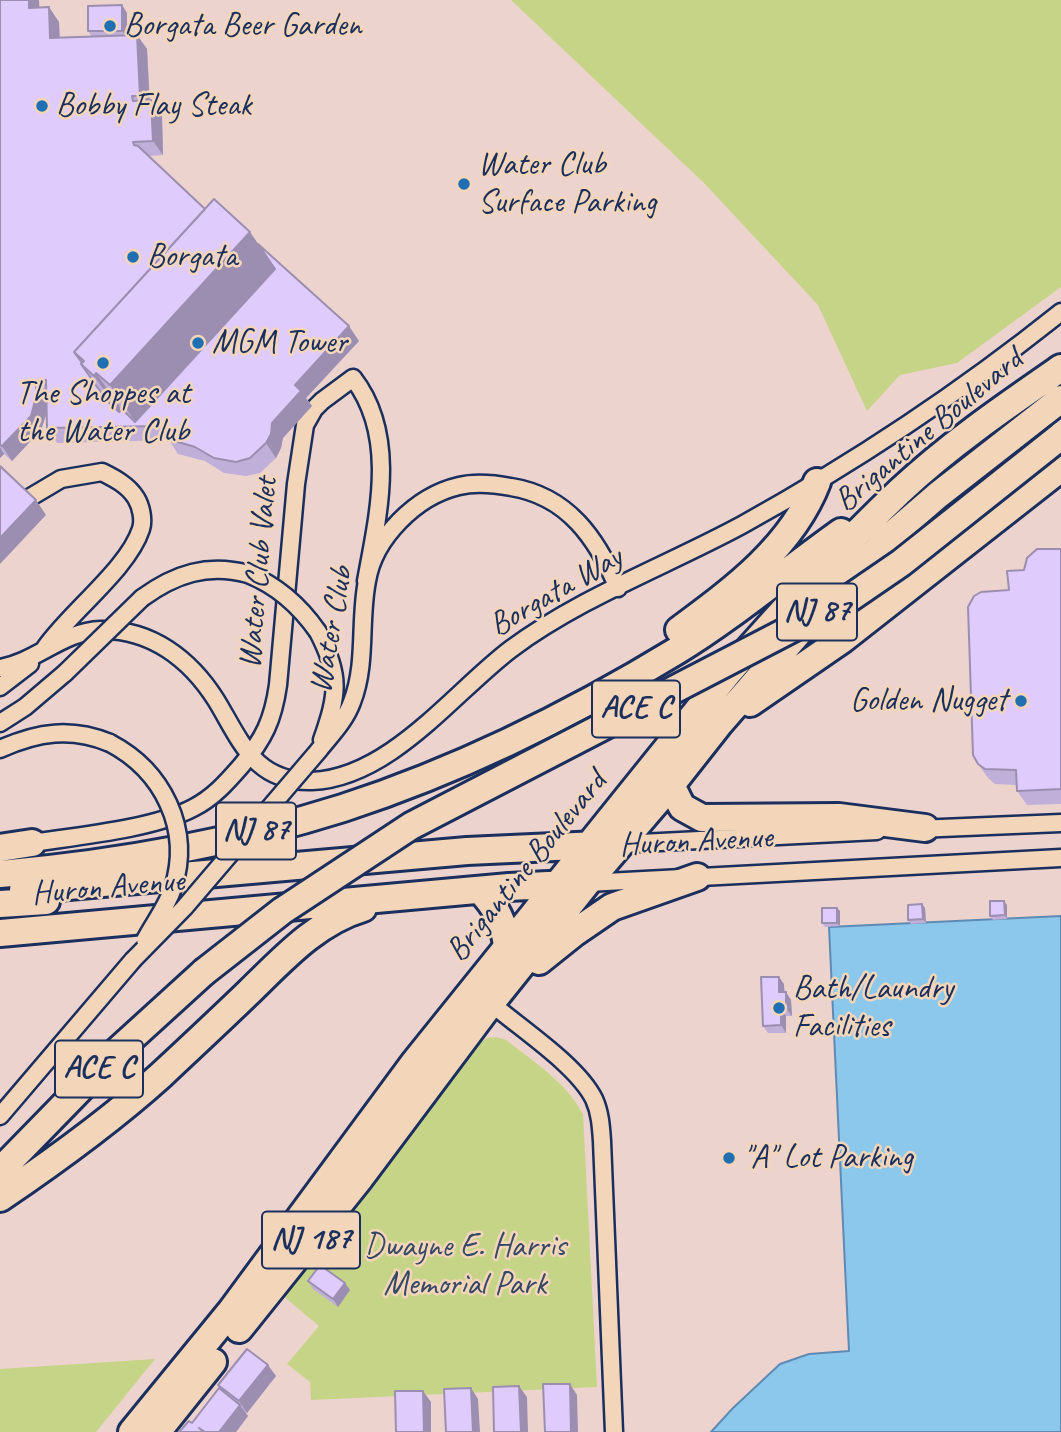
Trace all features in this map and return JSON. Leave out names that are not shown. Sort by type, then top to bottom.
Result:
[{"type":"main road","name":"Brigantine Boulevard","points":[[157,1432],[350,1170],[414,1063],[758,639],[799,593],[901,490],[991,418],[1061,368]]},
{"type":"main road","name":"Brigantine Boulevard","points":[[132,1432],[495,998],[719,724],[820,608],[894,533],[983,458],[1061,399]]},
{"type":"main road","name":"ACE C","points":[[0,1171],[131,1038],[204,972],[291,905],[411,827],[847,600],[901,563],[1061,436]]},
{"type":"main road","points":[[719,724],[843,639],[1061,468]]},
{"type":"main road","points":[[555,719],[606,677],[698,616],[748,575],[792,528],[810,500],[817,482]]},
{"type":"main road","name":"NJ 87","points":[[0,874],[101,863],[218,841],[331,811],[451,766],[555,719],[609,691],[735,612],[826,542],[901,490]]},
{"type":"main road","points":[[671,785],[682,807],[702,818],[839,817],[925,828]]},
{"type":"main road","points":[[0,846],[32,843]]},
{"type":"main road","name":"Huron Avenue","points":[[0,891],[467,851],[621,844]]},
{"type":"main road","points":[[495,998],[574,933],[612,906],[697,877]]},
{"type":"main road","points":[[0,904],[55,900],[130,881]]},
{"type":"main road","name":"Huron Avenue","points":[[0,933],[480,890],[587,883]]},
{"type":"main road","points":[[480,890],[498,911],[507,946]]},
{"type":"main road","points":[[0,1198],[89,1135],[132,1099],[309,937],[350,912],[393,898]]},
{"type":"street","name":"Borgata Way","points":[[0,668],[11,666],[77,634],[99,630],[135,634],[158,643],[198,674],[241,746],[250,755],[277,774],[300,780],[331,778],[388,752],[426,726],[484,671],[522,641],[567,613],[713,540],[817,482],[923,414],[1061,312]]},
{"type":"street","name":"Water Club Valet","points":[[32,843],[132,826],[184,812],[215,794],[250,755],[266,732],[276,702],[296,484],[305,425],[322,401],[353,378],[371,409],[382,453],[374,537],[366,581]]},
{"type":"street","name":"Borgata Way","points":[[0,687],[43,651],[58,630],[126,557],[142,528],[139,505],[131,491],[102,471],[61,479],[29,498]]},
{"type":"street","name":"Water Club","points":[[0,1116],[134,960],[203,888],[342,722],[353,701],[358,675],[366,581],[383,542],[409,512],[460,485],[487,484],[529,491],[555,502],[567,511],[595,542],[618,588]]},
{"type":"street","points":[[0,723],[25,707],[65,673],[142,598],[165,582],[197,571],[221,569],[248,574],[271,585],[293,601],[318,632],[331,658],[335,680],[330,715],[319,750]]},
{"type":"street","points":[[0,749],[34,736],[55,732],[89,736],[110,743],[137,760],[157,782],[170,806],[178,832],[179,860],[173,888],[134,960]]},
{"type":"street","name":"Huron Avenue","points":[[621,844],[1061,823]]},
{"type":"street","name":"Huron Avenue","points":[[587,883],[1061,858]]},
{"type":"street","points":[[495,998],[584,1084],[597,1108],[602,1141],[614,1432]]},
{"type":"green space","points":[[511,0],[1061,0],[1061,287],[957,363],[900,375],[867,411],[818,305],[704,183]]},
{"type":"green space","name":"Dwayne E. Harris Memorial Park","points":[[487,1038],[506,1040],[549,1073],[568,1092],[583,1114],[597,1387],[311,1400],[310,1382],[287,1364],[319,1326],[282,1295],[476,1046]]},
{"type":"green space","points":[[155,1359],[96,1432],[0,1432],[0,1369]]},
{"type":"water","points":[[1061,916],[1061,1432],[711,1432],[780,1364],[809,1354],[849,1351],[829,927]]},
{"type":"building","name":"Borgata","points":[[0,0],[29,0],[29,8],[49,7],[50,38],[137,35],[140,96],[132,96],[133,101],[151,100],[153,141],[133,142],[134,145],[205,209],[74,352],[107,401],[119,412],[122,409],[135,422],[275,269],[258,244],[349,326],[295,385],[301,391],[272,423],[271,434],[266,443],[250,458],[236,462],[214,458],[195,447],[168,439],[171,429],[160,426],[47,428],[46,380],[36,381],[36,397],[31,416],[0,445]]},
{"type":"building","points":[[122,5],[122,31],[88,31],[88,6]]},
{"type":"building","points":[[214,199],[250,232],[110,385],[96,373],[94,376],[81,364],[84,361],[74,352]]},
{"type":"building","points":[[0,466],[36,500],[0,538]]},
{"type":"building","name":"Golden Nugget","points":[[1037,549],[1061,549],[1061,789],[1017,791],[1016,770],[985,769],[973,755],[968,607],[974,596],[981,592],[1009,590],[1007,571],[1024,570],[1027,558]]},
{"type":"building","points":[[990,901],[1004,901],[1005,915],[990,916]]},
{"type":"building","points":[[922,904],[923,919],[908,920],[908,905]]},
{"type":"building","points":[[822,908],[837,908],[837,923],[822,923]]},
{"type":"building","name":"Bath/Laundry Facilities","points":[[761,977],[779,977],[779,992],[786,992],[786,1009],[781,1009],[781,1025],[763,1026]]},
{"type":"building","points":[[320,1265],[345,1283],[333,1299],[308,1281]]},
{"type":"building","points":[[247,1349],[268,1365],[239,1401],[218,1385]]},
{"type":"building","points":[[543,1384],[570,1384],[571,1432],[545,1432]]},
{"type":"building","points":[[519,1386],[521,1432],[494,1432],[493,1387]]},
{"type":"building","points":[[219,1388],[240,1405],[219,1432],[205,1432],[199,1428],[204,1432],[179,1432],[189,1421],[192,1423]]},
{"type":"building","points":[[471,1388],[473,1432],[446,1432],[444,1389]]},
{"type":"building","points":[[395,1391],[423,1391],[424,1432],[396,1432]]},
{"type":"place","name":"Borgata Beer Garden","points":[[110,26]]},
{"type":"place","name":"Bobby Flay Steak","points":[[42,106]]},
{"type":"place","name":"Water Club Surface Parking","points":[[464,184]]},
{"type":"place","name":"Borgata","points":[[133,257]]},
{"type":"place","name":"MGM Tower","points":[[198,343]]},
{"type":"place","name":"The Shoppes at the Water Club","points":[[103,363]]},
{"type":"place","name":"Golden Nugget","points":[[1021,701]]},
{"type":"place","name":"Bath/Laundry Facilities","points":[[779,1008]]},
{"type":"place","name":"\"A\" Lot Parking","points":[[729,1158]]}]
